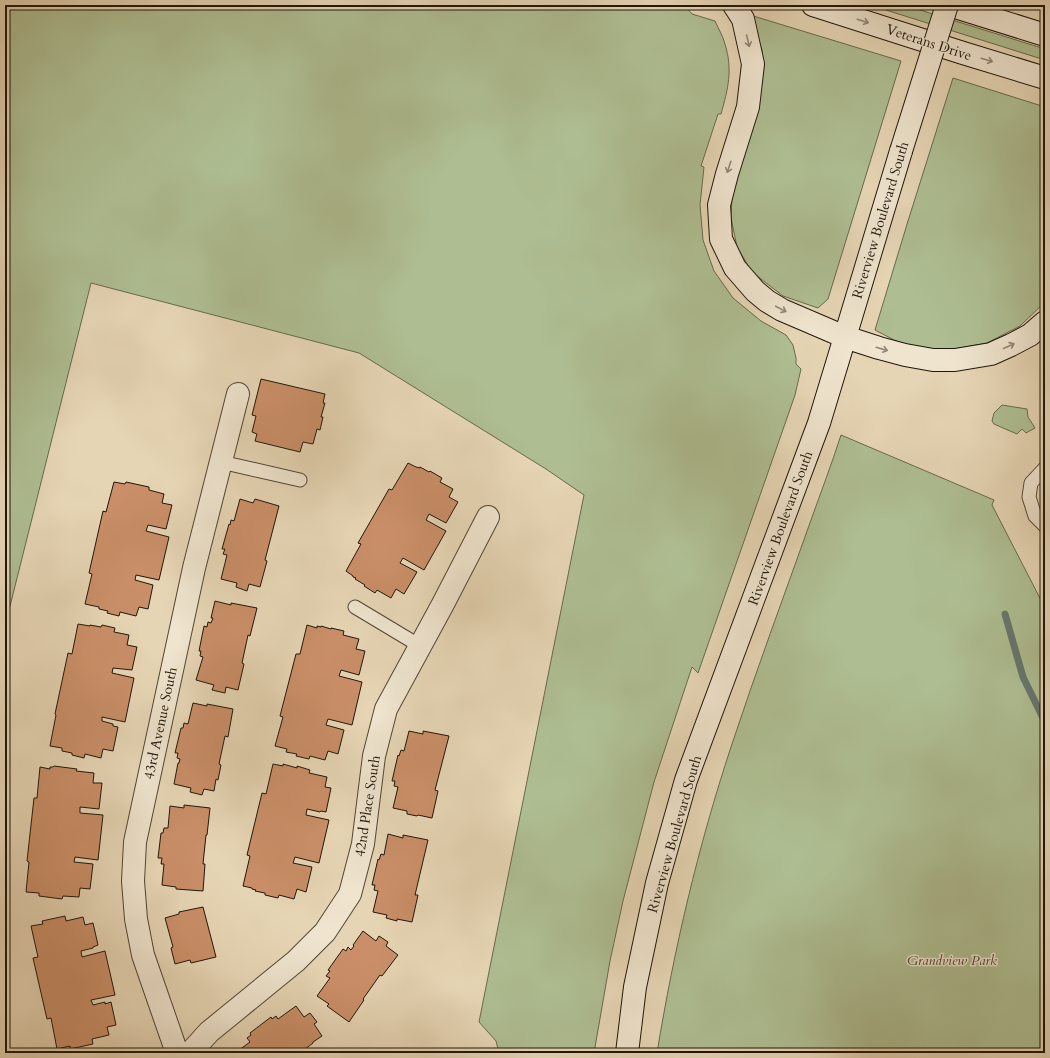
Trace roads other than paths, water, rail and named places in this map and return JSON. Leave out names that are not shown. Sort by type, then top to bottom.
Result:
[{"type":"street","points":[[734,5],[743,19],[753,64],[748,107],[719,205],[721,239],[735,268],[755,291],[767,301],[782,310],[845,337],[905,355],[933,360],[955,360],[991,354],[1011,346],[1030,335],[1045,322]]},
{"type":"street","name":"Veterans Drive","points":[[813,5],[1045,78]]},
{"type":"street","points":[[948,5],[1045,35]]},
{"type":"street","name":"Riverview Boulevard South","points":[[626,1053],[635,987],[657,883],[686,780],[818,423],[901,150],[948,5]]},
{"type":"street","name":"43rd Avenue South","points":[[177,1053],[143,954],[136,919],[133,881],[135,842],[194,568],[238,394]]},
{"type":"street","name":"42nd Place South","points":[[190,1053],[209,1032],[296,961],[325,932],[350,894],[363,844],[374,756],[386,709],[488,517]]},
{"type":"lane","points":[[221,462],[300,480]]},
{"type":"lane","points":[[1045,468],[1031,483],[1029,497],[1035,516],[1045,526]]},
{"type":"lane","points":[[355,607],[420,646]]},
{"type":"waterway","points":[[1005,614],[1023,677],[1045,722]]},
{"type":"park label","name":"Grandview Park","points":[[952,960]]}]
